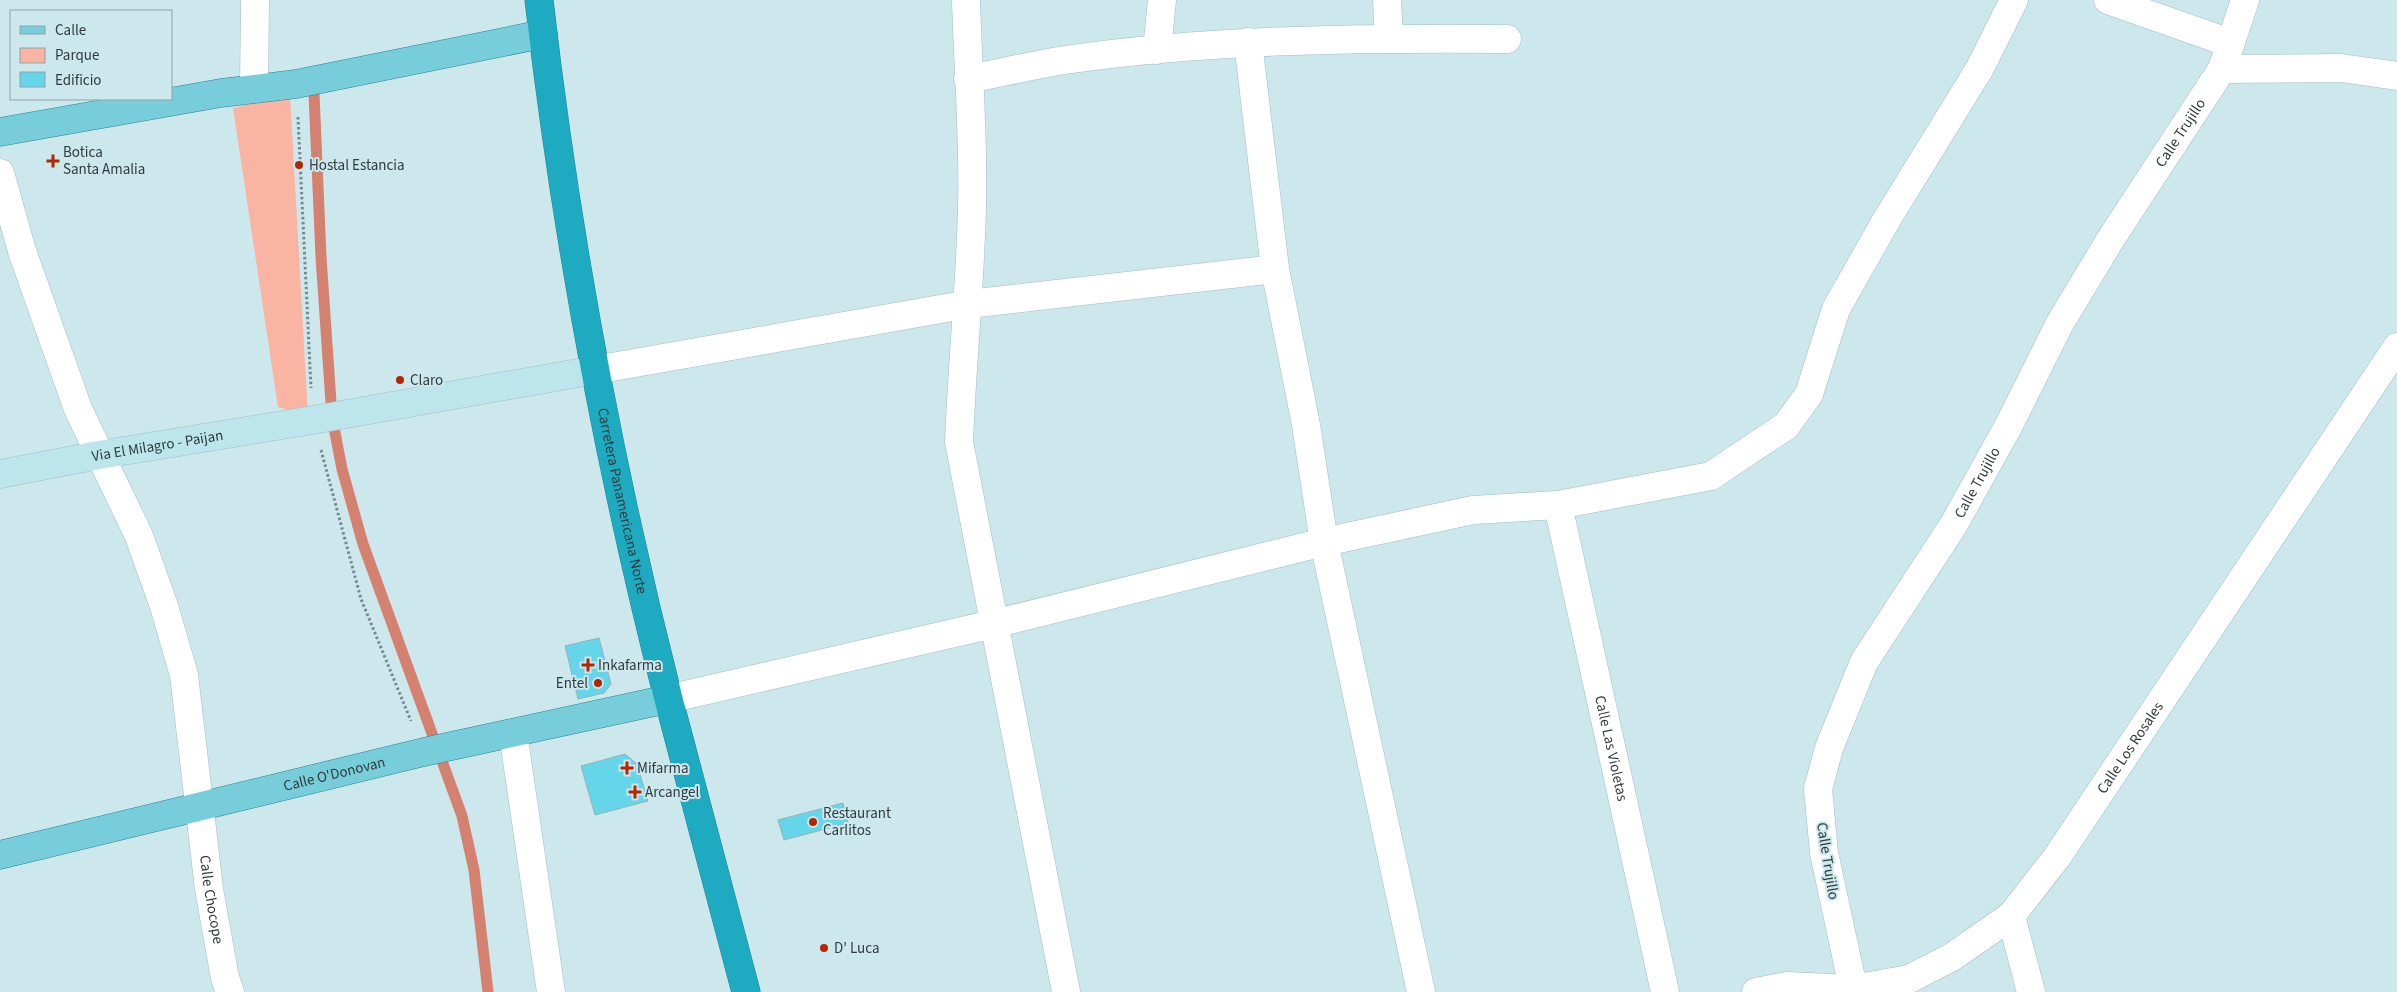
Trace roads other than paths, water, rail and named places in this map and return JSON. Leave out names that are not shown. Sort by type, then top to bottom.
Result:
[{"type":"highway","name":"Carretera Panamericana Norte","points":[[539,0],[563,194],[595,370],[668,699],[746,992]]},
{"type":"main road","points":[[0,132],[317,79],[543,34]]},
{"type":"main road","name":"Calle O'Donovan","points":[[0,855],[430,751],[668,699]]},
{"type":"street","points":[[254,89],[255,0]]},
{"type":"street","points":[[966,0],[972,206],[969,304],[961,372],[959,442],[1066,992]]},
{"type":"street","points":[[1157,50],[1162,0]]},
{"type":"street","points":[[1388,0],[1389,38]]},
{"type":"street","points":[[668,699],[993,624],[1324,542],[1473,510],[1558,505],[1711,476],[1786,426],[1809,394],[1836,309],[1887,219],[1980,68],[2014,0]]},
{"type":"street","points":[[2108,0],[2230,43]]},
{"type":"street","name":"Calle Trujillo","points":[[1853,991],[1824,853],[1818,790],[1829,748],[1864,662],[1954,524],[2074,299],[2112,237],[2222,69],[2245,0]]},
{"type":"street","points":[[968,79],[1065,60],[1248,42],[1389,38],[1506,39]]},
{"type":"street","points":[[1248,42],[1274,268],[1306,425],[1324,542],[1421,992]]},
{"type":"street","points":[[2222,69],[2341,68],[2397,76]]},
{"type":"street","name":"Calle Chocope","points":[[0,173],[32,279],[78,409],[138,536],[164,606],[181,666],[209,889],[225,978],[230,992]]},
{"type":"street","points":[[595,370],[969,304],[1274,268]]},
{"type":"street","name":"Calle Los Rosales","points":[[1756,992],[1787,986],[1853,991],[1909,979],[1952,957],[2011,916],[2057,857],[2397,347]]},
{"type":"street","name":"Via El Milagro - Paijan","points":[[0,474],[99,455],[316,420],[595,370]]},
{"type":"street","name":"Calle Las Violetas","points":[[1558,505],[1665,992]]},
{"type":"street","points":[[513,733],[551,992]]},
{"type":"street","points":[[2011,916],[2031,992]]},
{"type":"waterway","points":[[314,94],[321,257],[332,417],[342,469],[363,544],[462,816],[474,870],[488,992]]},
{"type":"place","name":"Botica Santa Amalia","points":[[53,161]]},
{"type":"place","name":"Hostal Estancia","points":[[299,165]]},
{"type":"place","name":"Claro","points":[[400,380]]},
{"type":"place","name":"Inkafarma","points":[[588,665]]},
{"type":"place","name":"Entel","points":[[598,683]]},
{"type":"place","name":"Mifarma","points":[[627,768]]},
{"type":"place","name":"Arcangel","points":[[635,792]]},
{"type":"place","name":"Restaurant Carlitos","points":[[813,822]]},
{"type":"place","name":"D' Luca","points":[[824,948]]}]
